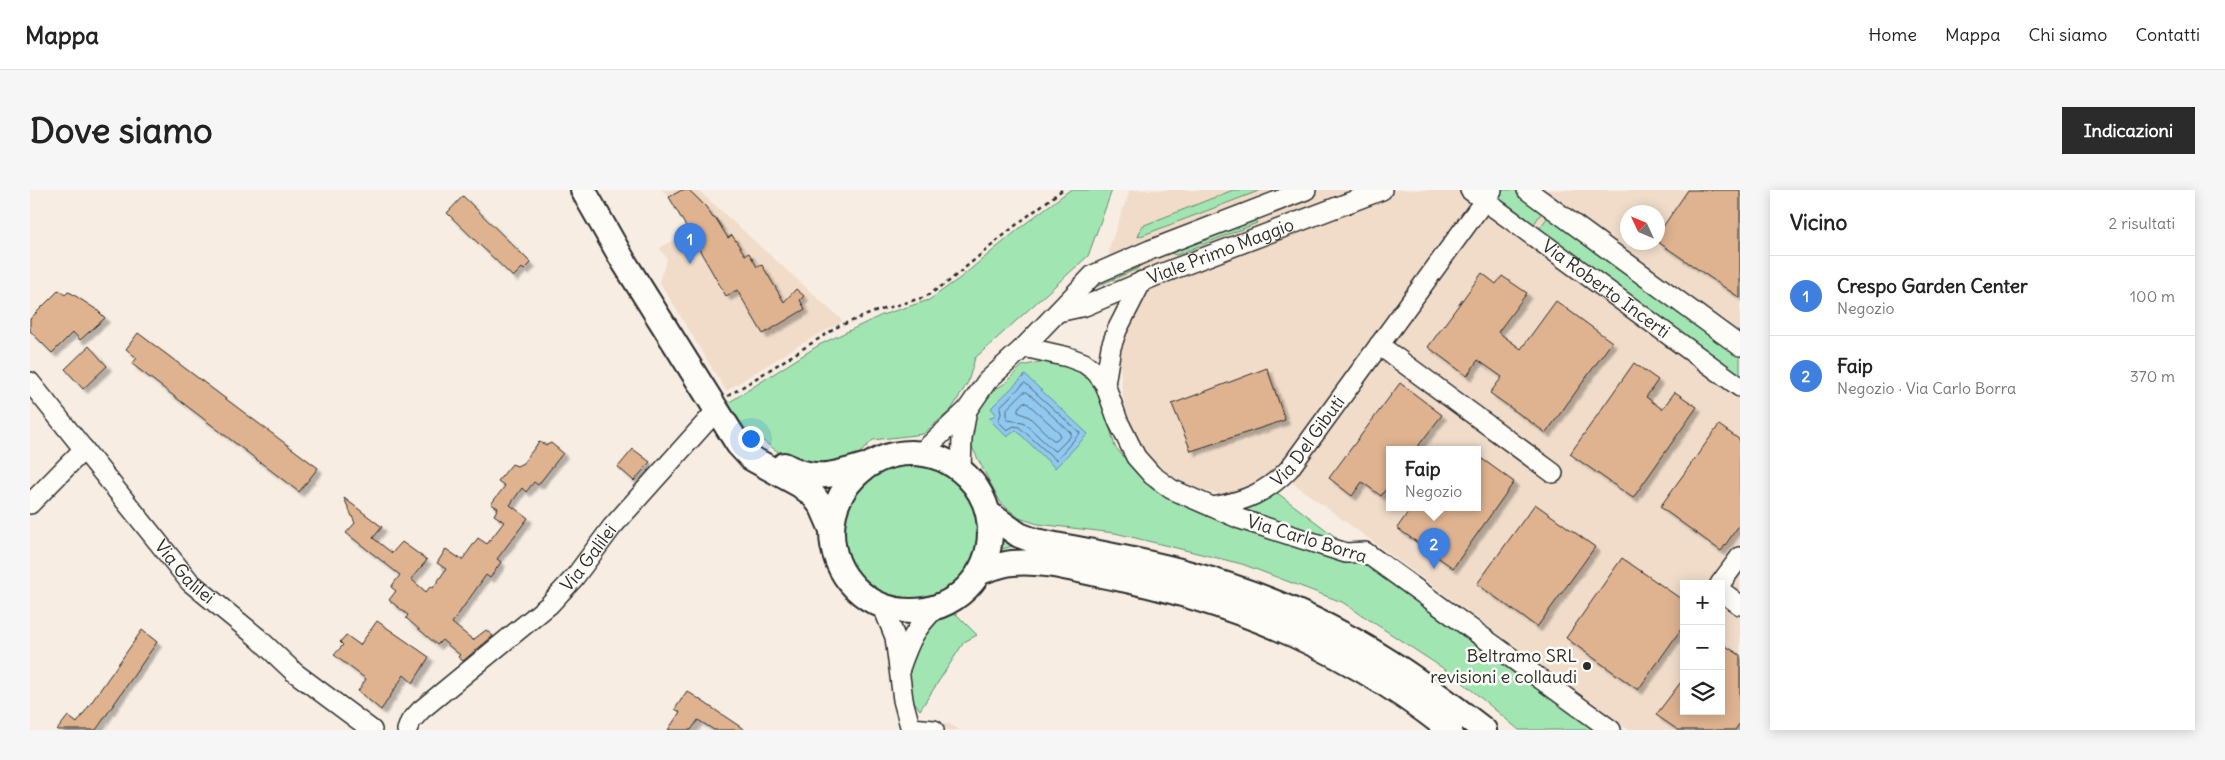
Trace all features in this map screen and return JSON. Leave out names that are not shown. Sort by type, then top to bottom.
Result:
[{"type":"main road","points":[[583,190],[624,262],[718,406],[747,439],[792,469],[821,477],[836,475],[895,454],[921,453],[942,458],[961,470],[978,489],[988,513],[990,540],[988,553],[979,572],[968,587],[953,599],[936,607],[909,610],[882,605],[861,593],[845,576],[835,554],[832,530],[835,510],[844,490],[857,474],[871,464]]},
{"type":"main road","points":[[595,190],[738,444],[751,458],[800,485],[813,495],[822,507],[832,530]]},
{"type":"main road","points":[[988,513],[1019,536],[1034,541],[1140,561],[1188,573],[1237,589],[1285,608],[1340,634],[1388,661],[1484,730]]},
{"type":"main road","points":[[979,572],[1011,563],[1061,567],[1184,593],[1233,609],[1276,626],[1330,652],[1378,680],[1450,730]]},
{"type":"street","name":"Viale Primo Maggio","points":[[967,410],[987,381],[1024,347],[1093,275],[1150,250],[1306,190]]},
{"type":"street","name":"Viale Primo Maggio","points":[[1058,312],[1085,306],[1150,278],[1382,190]]},
{"type":"street","name":"Via Roberto Incerti","points":[[1527,190],[1740,346]]},
{"type":"street","name":"Via Roberto Incerti","points":[[1482,194],[1740,387]]},
{"type":"street","name":"Via Del Gibuti","points":[[1213,507],[1240,502],[1277,481],[1294,461],[1379,345],[1482,194]]},
{"type":"street","points":[[1150,250],[1150,278]]},
{"type":"street","name":"Via Carlo Borra","points":[[1105,384],[1111,347],[1117,330],[1150,278]]},
{"type":"street","points":[[1379,345],[1553,473]]},
{"type":"street","name":"Via Carlo Borra","points":[[1024,347],[1068,357],[1084,363],[1096,372],[1105,384],[1118,421],[1136,457],[1152,475],[1171,489],[1240,519],[1346,553],[1365,552],[1611,730]]},
{"type":"street","name":"Via Galilei","points":[[30,382],[190,582],[257,637],[294,672],[372,730]]},
{"type":"street","name":"Via Galilei","points":[[407,730],[410,722],[421,710],[549,605],[574,578],[612,527],[718,406]]},
{"type":"street","points":[[921,453],[967,410]]},
{"type":"street","points":[[961,470],[962,438],[967,410]]},
{"type":"street","points":[[30,504],[84,450]]},
{"type":"street","points":[[1723,580],[1740,557]]},
{"type":"street","points":[[1725,595],[1740,605]]},
{"type":"street","points":[[882,605],[895,637],[903,700],[911,729],[934,730]]},
{"type":"street","points":[[900,669],[911,636],[936,607]]},
{"type":"path","points":[[718,406],[839,326],[878,311],[926,297],[948,282],[1001,237],[1062,190]]},
{"type":"shaded area","points":[[662,190],[698,190],[843,321],[796,347],[726,391],[659,281],[667,259],[660,248],[689,231],[669,197]]},
{"type":"shaded area","points":[[1130,190],[1740,190],[1740,730],[1629,730],[1278,472],[1257,488],[1225,495],[1194,489],[1165,472],[1145,451],[1132,428],[1123,397],[1109,248]]},
{"type":"shaded area","points":[[916,717],[949,724],[960,730],[922,730]]},
{"type":"green space","points":[[1070,190],[1112,190],[1088,256],[975,358],[968,382],[951,410],[923,434],[873,440],[857,456],[828,468],[781,454],[744,427],[728,403],[819,345],[882,315],[929,300],[960,278],[1026,223]]},
{"type":"green space","points":[[1233,190],[1261,190],[1138,237],[1142,226]]},
{"type":"green space","points":[[1502,190],[1519,190],[1544,209],[1534,224],[1501,201],[1499,193]]},
{"type":"green space","points":[[1253,214],[1257,223],[1176,255],[1171,253],[1170,249]]},
{"type":"green space","points":[[1550,214],[1740,352],[1740,375],[1539,229]]},
{"type":"green space","points":[[1138,262],[1140,265],[1137,269],[1075,296],[1094,280]]},
{"type":"green space","points":[[1053,359],[1080,370],[1099,389],[1115,447],[1152,489],[1200,513],[1378,569],[1602,730],[1519,730],[1455,676],[1342,602],[1242,564],[1115,533],[1038,524],[1019,518],[1001,503],[985,473],[972,447],[970,425],[981,398],[1004,384],[1022,366]]},
{"type":"green space","points":[[912,463],[938,468],[950,474],[960,483],[969,493],[975,505],[980,531],[975,557],[969,569],[960,579],[950,588],[938,594],[912,599],[886,594],[874,588],[864,579],[855,569],[849,557],[844,531],[849,505],[855,493],[864,483],[874,474],[886,468]]},
{"type":"green space","points":[[1276,492],[1337,538],[1297,529],[1243,510],[1245,504]]},
{"type":"green space","points":[[1002,531],[1029,546],[1013,546],[998,550]]},
{"type":"green space","points":[[938,614],[956,614],[977,635],[964,642],[920,710],[910,696],[909,656]]},
{"type":"water","points":[[1025,375],[1088,434],[1055,468],[1016,430],[1007,437],[989,419],[996,414],[991,408]]},
{"type":"building","points":[[682,190],[689,190],[706,207],[713,218],[715,217],[728,238],[732,235],[745,255],[749,253],[757,267],[762,265],[784,302],[796,289],[804,296],[800,300],[805,309],[763,334],[737,290],[726,296],[669,197]]},
{"type":"building","points":[[1688,190],[1740,190],[1740,298],[1665,247],[1665,224]]},
{"type":"building","points":[[463,196],[531,263],[524,270],[522,268],[513,277],[447,213]]},
{"type":"building","points":[[1482,273],[1496,284],[1502,276],[1527,293],[1498,332],[1521,349],[1556,301],[1612,342],[1546,433],[1490,393],[1502,377],[1478,360],[1467,376],[1428,347]]},
{"type":"building","points":[[59,290],[65,295],[68,292],[71,293],[97,310],[105,318],[80,340],[73,332],[52,353],[30,331],[30,319]]},
{"type":"building","points":[[138,333],[318,468],[299,492],[132,364],[137,358],[126,349]]},
{"type":"building","points":[[89,346],[107,366],[83,389],[65,369]]},
{"type":"building","points":[[1634,363],[1658,380],[1646,397],[1662,409],[1675,392],[1697,407],[1633,498],[1570,454]]},
{"type":"building","points":[[1267,368],[1285,420],[1191,451],[1172,404]]},
{"type":"building","points":[[1400,383],[1442,415],[1418,446],[1386,446],[1386,489],[1381,496],[1362,482],[1352,496],[1329,478]]},
{"type":"building","points":[[1719,425],[1740,440],[1740,524],[1721,551],[1660,507]]},
{"type":"building","points":[[539,442],[547,445],[551,443],[563,453],[538,485],[534,482],[526,492],[522,488],[510,505],[528,518],[497,559],[501,562],[490,578],[486,575],[452,623],[473,640],[486,630],[493,636],[463,661],[458,657],[460,655],[442,640],[437,645],[406,618],[408,615],[389,600],[396,591],[391,587],[400,575],[346,533],[355,523],[344,498],[382,527],[373,538],[392,553],[402,542],[427,560],[411,579],[426,592],[430,587],[433,588],[446,569],[437,563],[446,549],[462,560],[478,538],[487,544],[504,522],[494,515],[498,508],[491,504],[505,486],[498,481],[512,464],[517,466],[523,463]]},
{"type":"building","points":[[633,449],[650,462],[634,481],[618,467]]},
{"type":"building","points":[[1481,458],[1514,482],[1453,568],[1397,528],[1409,511],[1481,511]]},
{"type":"building","points":[[1535,504],[1595,547],[1537,627],[1477,584]]},
{"type":"building","points":[[1622,558],[1680,598],[1680,631],[1638,690],[1566,638]]},
{"type":"building","points":[[377,621],[429,657],[413,683],[404,675],[381,710],[358,691],[366,679],[334,655],[343,645],[340,642],[346,635],[360,645]]},
{"type":"building","points":[[142,630],[157,642],[96,730],[57,730],[68,716],[77,723]]},
{"type":"building","points":[[1725,646],[1740,655],[1740,723],[1735,730],[1678,730],[1656,715],[1680,683],[1680,715],[1725,715]]},
{"type":"building","points":[[687,691],[745,730],[714,730],[698,720],[691,730],[668,730],[680,712],[675,709]]},
{"type":"place","name":"Crespo Garden Center","points":[[690,264]]},
{"type":"place","name":"Faip","points":[[1434,569]]},
{"type":"place","name":"Beltramo SRL revisioni e collaudi","points":[[1587,666]]}]
